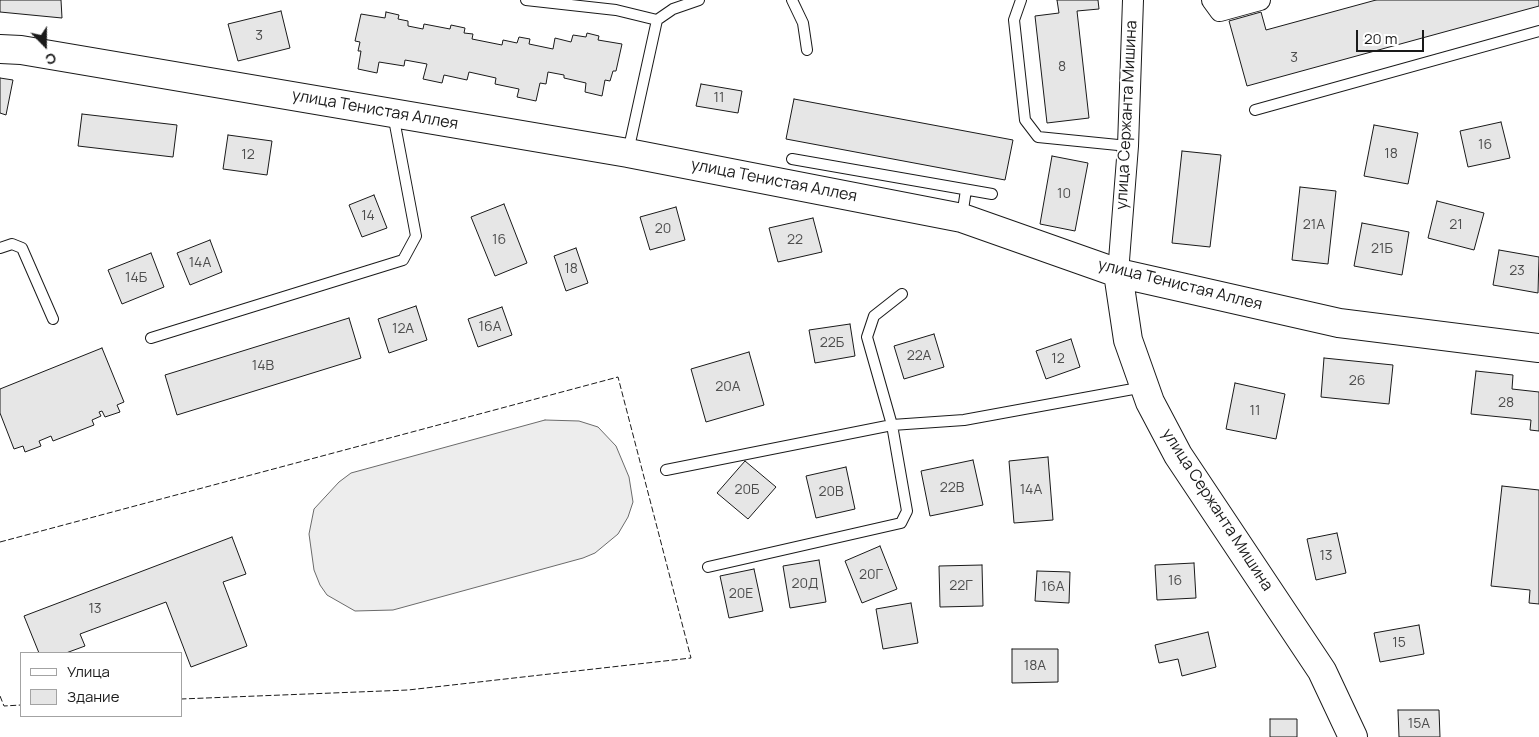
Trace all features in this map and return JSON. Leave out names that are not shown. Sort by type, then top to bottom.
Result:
[{"type":"street","name":"улица Сержанта Мишина","points":[[1133,0],[1128,146],[1118,273],[1128,340],[1150,402],[1178,454],[1322,671],[1353,737]]},
{"type":"street","points":[[1212,0],[1220,11],[1260,0]]},
{"type":"street","name":"улица Тенистая Аллея","points":[[0,49],[21,50],[628,153],[962,218],[1118,273],[1339,323],[1539,348]]},
{"type":"lane","points":[[526,0],[616,10],[657,20]]},
{"type":"lane","points":[[628,153],[657,20],[673,9],[698,0]]},
{"type":"lane","points":[[792,0],[803,23],[807,50]]},
{"type":"lane","points":[[1021,0],[1014,20],[1025,120],[1038,136],[1128,146]]},
{"type":"lane","points":[[1255,110],[1539,31]]},
{"type":"lane","points":[[150,338],[403,260],[416,236],[393,113]]},
{"type":"lane","points":[[792,159],[992,194]]},
{"type":"lane","points":[[962,218],[966,190]]},
{"type":"lane","points":[[0,248],[12,244],[22,248],[53,319]]},
{"type":"lane","points":[[708,567],[901,523],[907,511],[892,425],[866,337],[874,316],[902,294]]},
{"type":"lane","points":[[666,470],[892,425],[964,420],[1145,387]]},
{"type":"shaded area","points":[[545,420],[579,421],[598,427],[616,446],[629,477],[633,502],[628,517],[618,534],[595,553],[583,558],[393,610],[355,611],[327,595],[320,585],[314,570],[309,534],[314,509],[339,482],[351,473]]},
{"type":"building","points":[[0,0],[61,0],[62,18],[0,12]]},
{"type":"building","points":[[1057,0],[1098,0],[1099,9],[1077,11],[1089,118],[1047,123],[1035,16],[1059,13]]},
{"type":"building","points":[[1376,0],[1539,0],[1539,6],[1247,86],[1229,21],[1261,12],[1266,30]]},
{"type":"building","points":[[281,11],[290,48],[238,61],[228,24]]},
{"type":"building","points":[[386,12],[399,15],[398,19],[408,21],[408,26],[423,29],[424,24],[450,29],[451,25],[465,28],[464,33],[473,34],[472,39],[502,45],[503,40],[517,43],[519,37],[530,39],[529,44],[553,49],[555,38],[571,42],[573,35],[586,37],[587,33],[599,36],[598,40],[622,44],[616,71],[613,71],[610,81],[605,80],[602,96],[585,92],[586,83],[564,78],[564,75],[548,72],[546,84],[540,83],[536,101],[517,97],[519,89],[495,84],[496,78],[469,72],[467,80],[444,75],[442,83],[423,79],[427,64],[405,60],[404,66],[379,62],[377,73],[358,69],[361,51],[358,51],[360,42],[355,41],[361,14],[385,18]]},
{"type":"building","points":[[0,78],[13,80],[6,115],[0,113]]},
{"type":"building","points":[[701,84],[742,91],[738,113],[696,106]]},
{"type":"building","points":[[794,99],[1013,140],[1005,180],[786,139]]},
{"type":"building","points":[[82,114],[177,125],[173,157],[78,146]]},
{"type":"building","points":[[1501,122],[1510,158],[1468,167],[1460,131]]},
{"type":"building","points":[[1374,125],[1418,133],[1408,184],[1364,176]]},
{"type":"building","points":[[228,135],[272,141],[267,175],[223,169]]},
{"type":"building","points":[[1182,151],[1221,155],[1210,247],[1172,243]]},
{"type":"building","points":[[1052,156],[1088,163],[1075,231],[1040,224]]},
{"type":"building","points":[[1300,187],[1336,191],[1328,264],[1292,260]]},
{"type":"building","points":[[374,195],[387,228],[362,237],[349,205]]},
{"type":"building","points":[[1437,201],[1484,213],[1474,250],[1428,238]]},
{"type":"building","points":[[504,204],[527,263],[495,276],[471,217]]},
{"type":"building","points":[[676,207],[685,240],[650,250],[640,217]]},
{"type":"building","points":[[813,218],[822,252],[778,262],[769,228]]},
{"type":"building","points":[[1362,223],[1409,232],[1402,275],[1354,266]]},
{"type":"building","points":[[210,240],[222,272],[190,285],[177,253]]},
{"type":"building","points":[[576,248],[588,283],[566,291],[554,256]]},
{"type":"building","points":[[1499,250],[1539,257],[1538,293],[1493,285]]},
{"type":"building","points":[[151,253],[164,287],[122,304],[108,270]]},
{"type":"building","points":[[416,306],[427,340],[389,353],[378,319]]},
{"type":"building","points":[[502,307],[512,335],[478,347],[468,319]]},
{"type":"building","points":[[349,318],[361,358],[177,415],[165,375]]},
{"type":"building","points":[[850,324],[855,356],[815,363],[809,330]]},
{"type":"building","points":[[934,334],[944,367],[904,379],[894,346]]},
{"type":"building","points":[[1071,339],[1080,367],[1046,379],[1036,351]]},
{"type":"building","points":[[102,348],[124,402],[117,405],[120,412],[105,417],[102,411],[99,412],[101,416],[92,420],[94,425],[53,441],[51,436],[39,441],[41,446],[25,452],[23,446],[14,449],[0,413],[0,389]]},
{"type":"building","points":[[749,352],[764,405],[706,422],[691,369]]},
{"type":"building","points":[[1324,358],[1393,365],[1389,404],[1321,397]]},
{"type":"building","points":[[1476,371],[1513,375],[1512,389],[1539,392],[1539,431],[1530,430],[1531,420],[1471,414]]},
{"type":"building","points":[[1235,383],[1285,394],[1276,439],[1226,429]]},
{"type":"building","points":[[1048,457],[1053,520],[1014,523],[1009,461]]},
{"type":"building","points":[[973,460],[983,505],[930,516],[921,471]]},
{"type":"building","points":[[745,461],[776,487],[748,519],[717,493]]},
{"type":"building","points":[[846,467],[855,509],[816,518],[806,476]]},
{"type":"building","points":[[1502,486],[1539,490],[1539,604],[1529,603],[1530,590],[1491,586]]},
{"type":"building","points":[[1337,533],[1346,573],[1316,580],[1307,539]]},
{"type":"building","points":[[232,537],[246,574],[223,582],[247,646],[191,667],[166,602],[80,634],[85,646],[69,652],[39,652],[24,616]]},
{"type":"building","points":[[880,546],[897,589],[862,603],[845,561]]},
{"type":"building","points":[[819,560],[826,602],[790,608],[783,566]]},
{"type":"building","points":[[1194,563],[1196,598],[1157,600],[1155,565]]},
{"type":"building","points":[[982,565],[983,606],[940,607],[939,566]]},
{"type":"building","points":[[754,569],[763,611],[729,618],[720,576]]},
{"type":"building","points":[[1037,571],[1070,572],[1069,603],[1035,601]]},
{"type":"building","points":[[911,603],[918,643],[883,649],[876,609]]},
{"type":"building","points":[[1419,625],[1424,654],[1380,662],[1374,633]]},
{"type":"building","points":[[1208,632],[1216,667],[1182,676],[1178,659],[1159,663],[1155,645]]},
{"type":"building","points":[[1012,649],[1058,649],[1058,682],[1012,683]]},
{"type":"building","points":[[1398,710],[1439,710],[1440,737],[1399,737]]},
{"type":"building","points":[[1270,719],[1297,719],[1297,737],[1270,737]]},
{"type":"fence","points":[[0,542],[618,377],[691,658],[408,690],[182,699]]},
{"type":"fence","points":[[0,696],[4,706],[20,705]]}]
